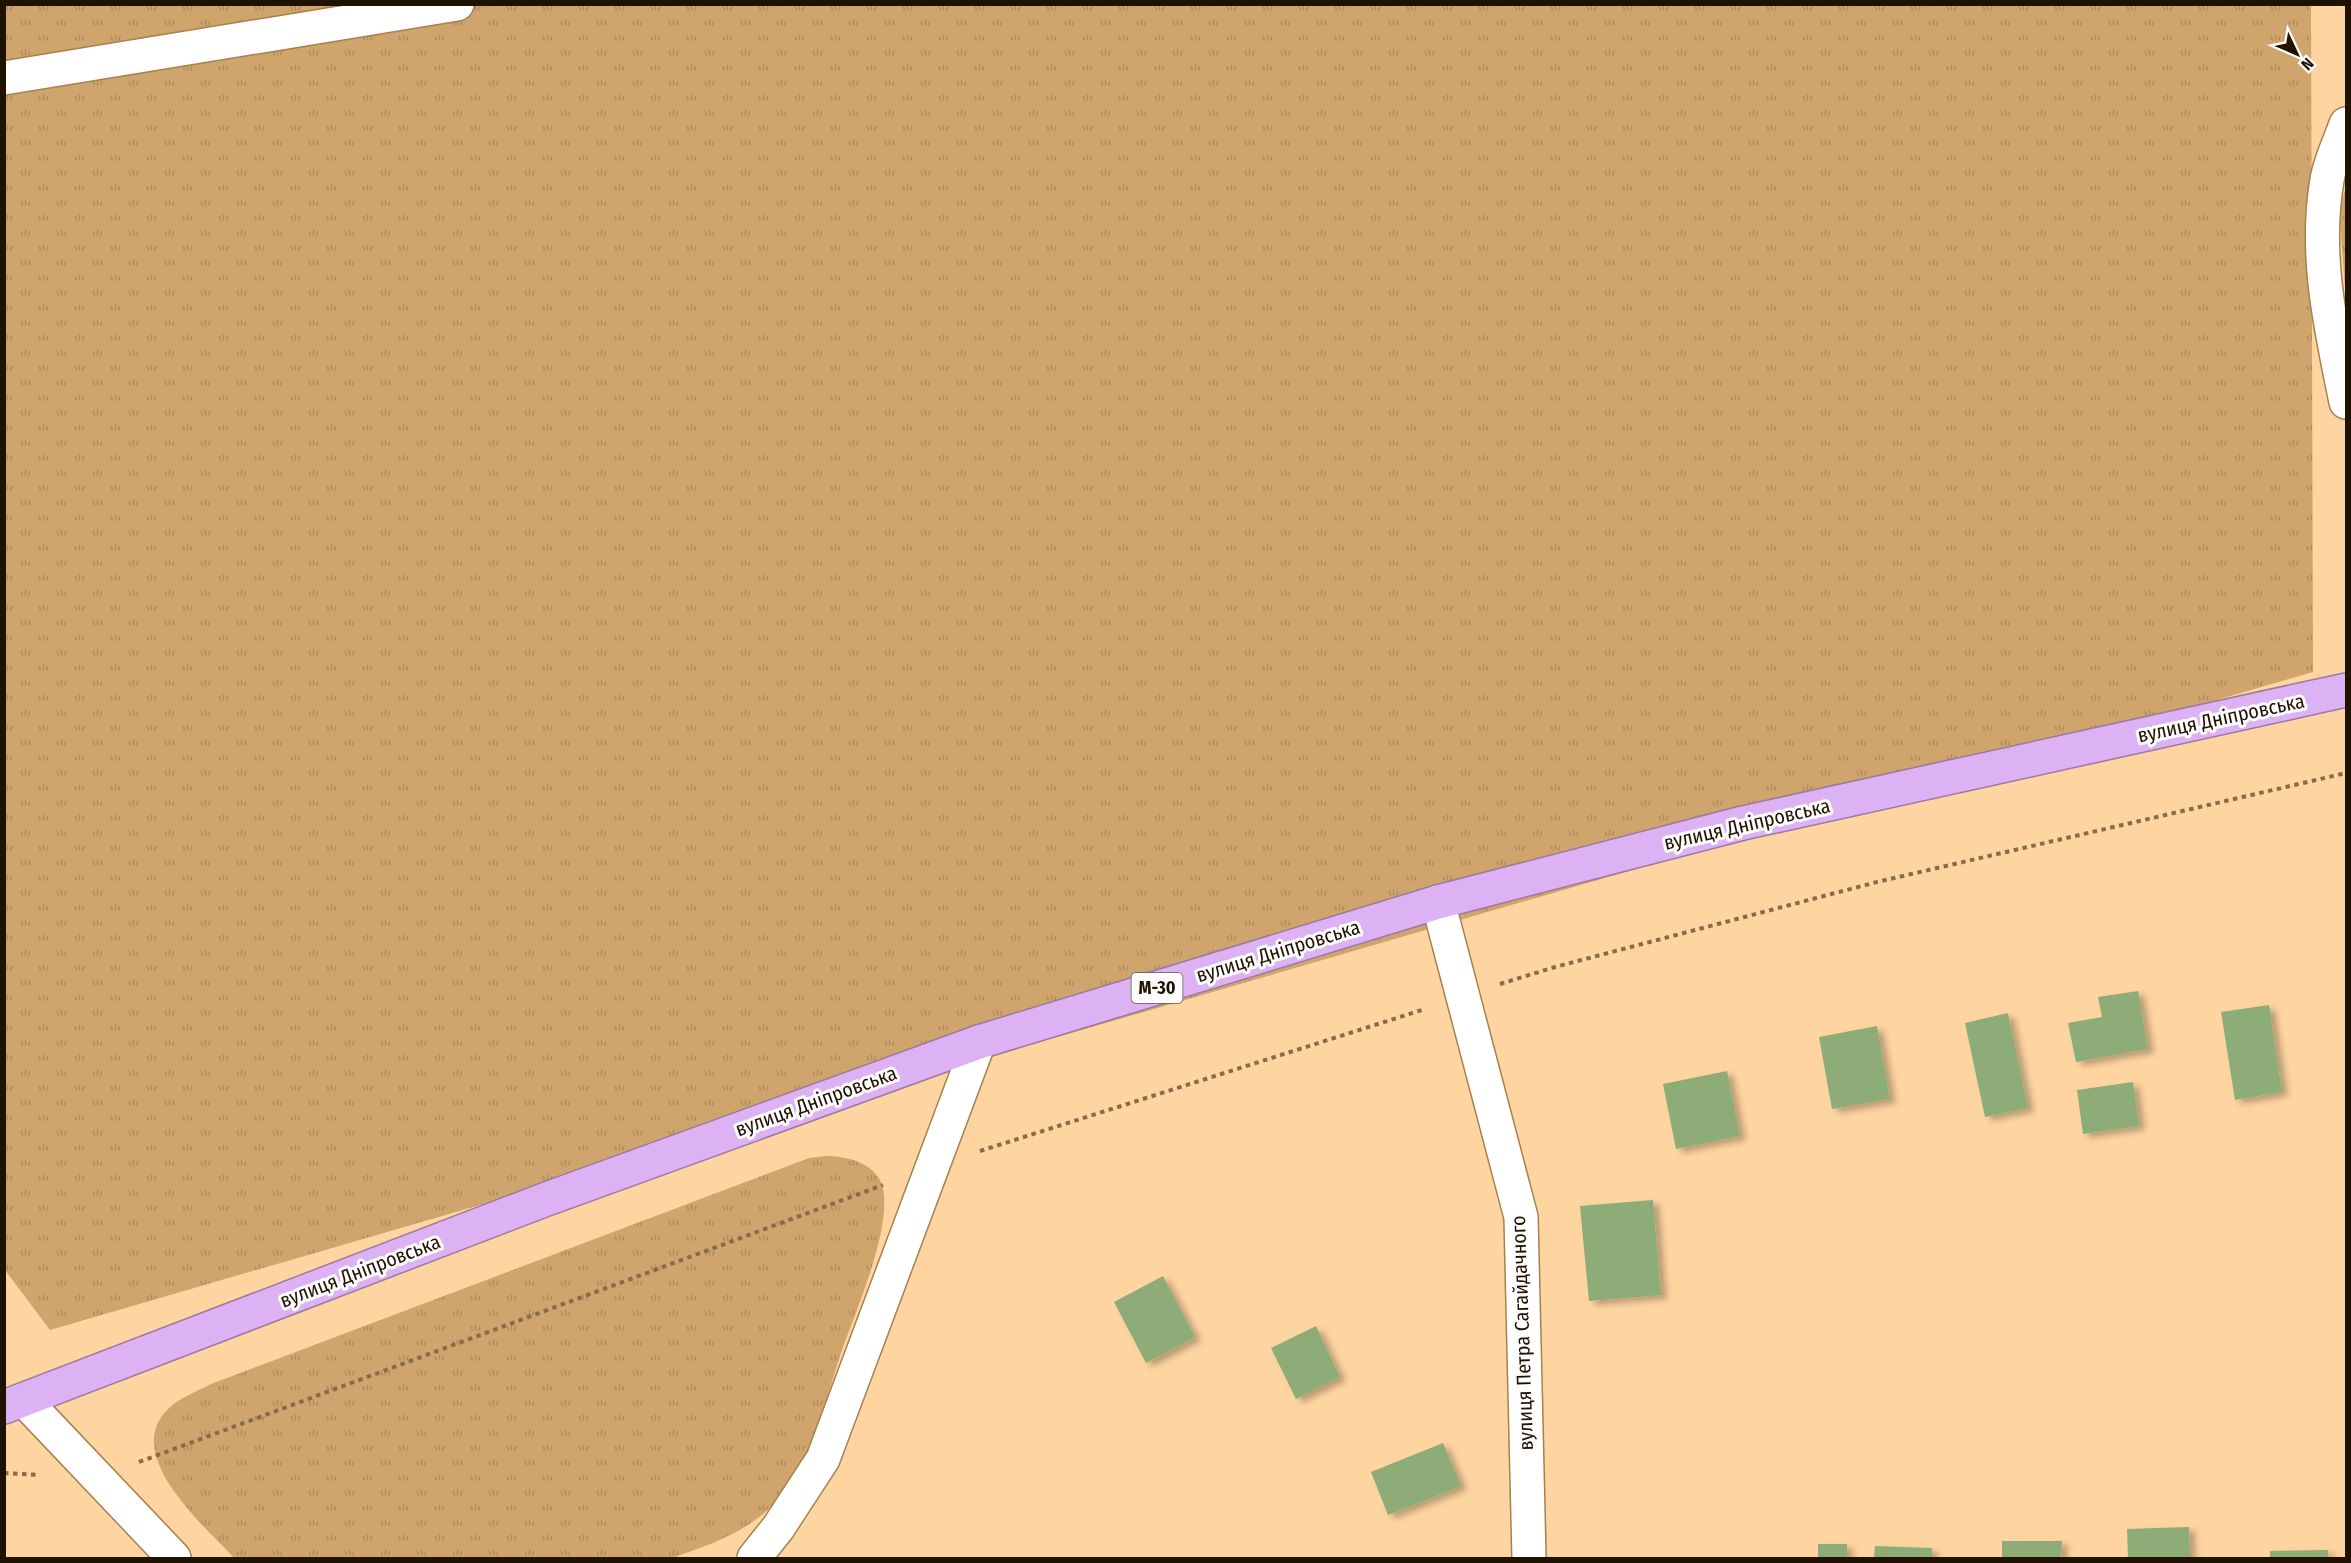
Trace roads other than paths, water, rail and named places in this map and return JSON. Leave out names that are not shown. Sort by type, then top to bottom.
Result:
[{"type":"highway","name":"вулиця Дніпровська","points":[[14,1403],[544,1200],[979,1042],[1438,902],[1743,823],[2346,690]]},
{"type":"street","points":[[4,78],[457,4]]},
{"type":"street","points":[[2346,124],[2327,177],[2320,238],[2324,297],[2346,402]]},
{"type":"street","name":"вулиця Петра Сагайдачного","points":[[1438,902],[1521,1217],[1529,1558]]},
{"type":"street","points":[[754,1558],[778,1528],[823,1459],[979,1042]]},
{"type":"street","points":[[14,1403],[98,1478],[174,1558]]}]
